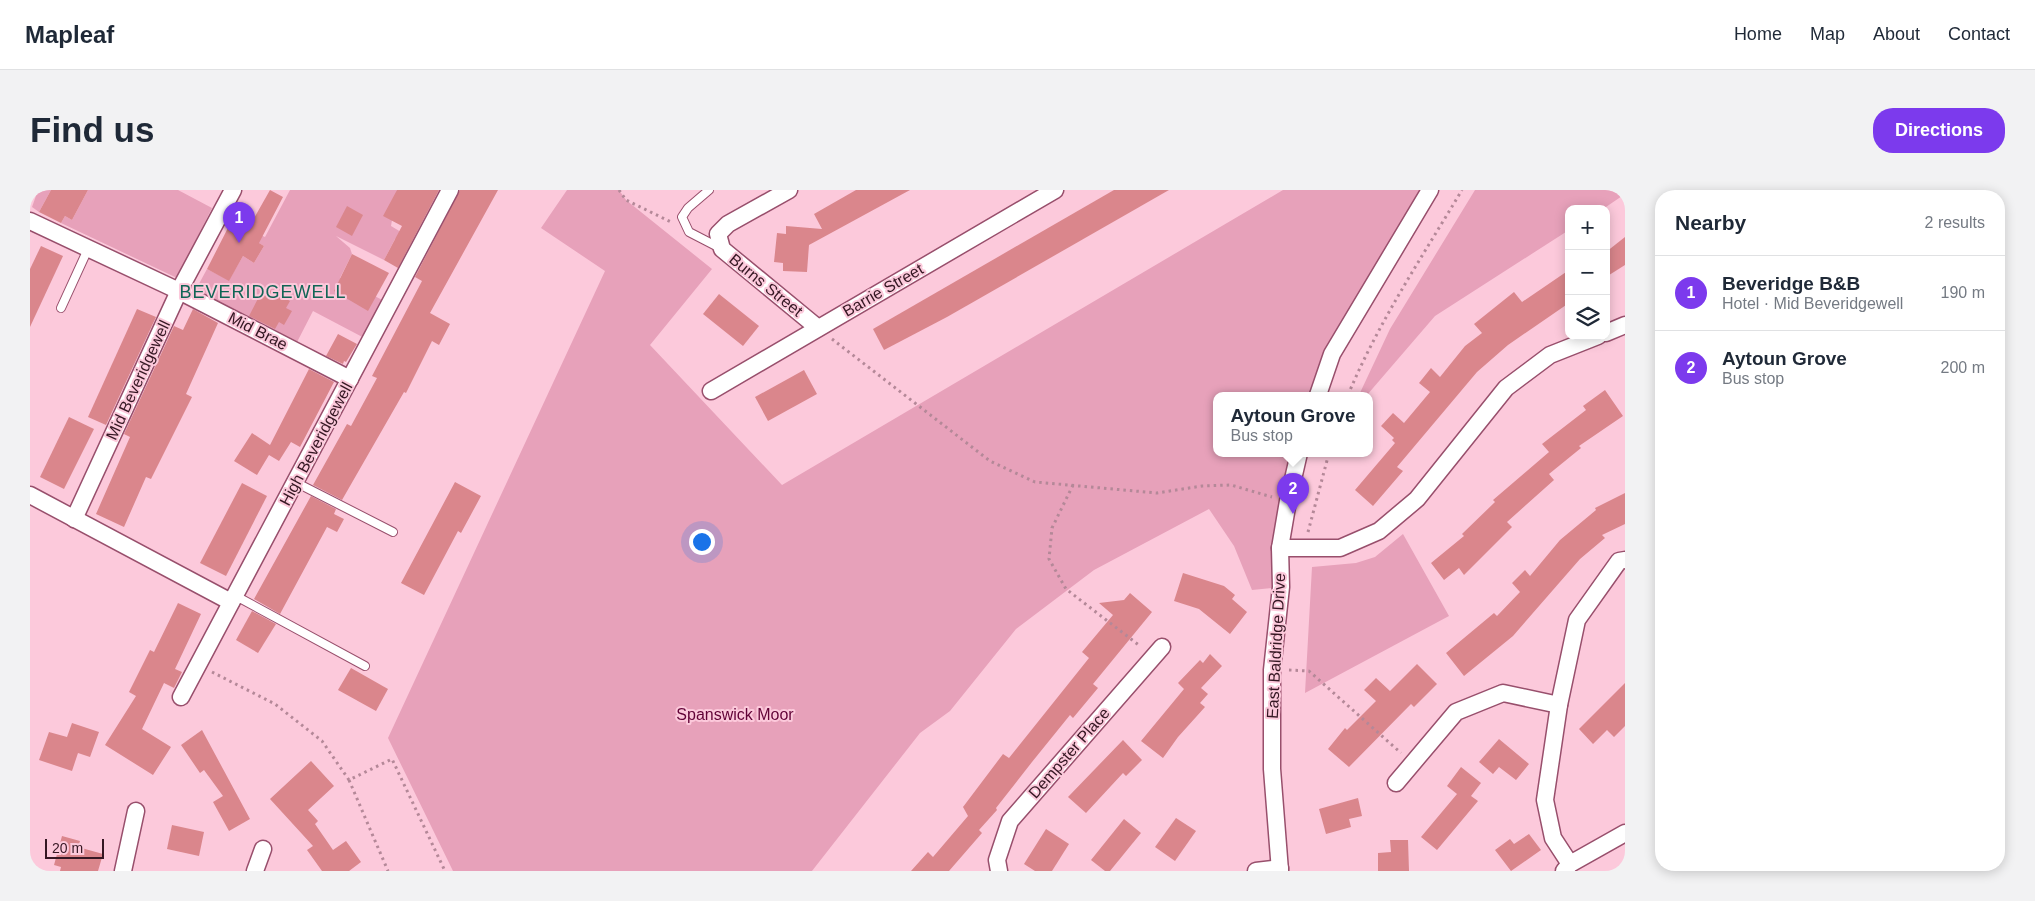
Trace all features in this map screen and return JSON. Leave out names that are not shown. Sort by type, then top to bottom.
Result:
[{"type":"street","name":"Mid Beveridgewell","points":[[74,519],[179,290],[233,190]]},
{"type":"street","name":"High Beveridgewell","points":[[181,697],[450,190]]},
{"type":"street","name":"Burns Street","points":[[789,190],[728,224],[718,234],[722,249],[818,328]]},
{"type":"street","name":"Barrie Street","points":[[711,391],[1055,190]]},
{"type":"street","points":[[1319,392],[1332,354],[1430,190]]},
{"type":"street","name":"Mid Brae","points":[[30,221],[179,290],[350,379]]},
{"type":"street","points":[[1610,332],[1625,326]]},
{"type":"street","points":[[1280,548],[1340,548],[1379,530],[1417,499],[1506,388],[1550,355],[1588,340]]},
{"type":"street","name":"East Baldridge Drive","points":[[1280,870],[1272,769],[1272,670],[1281,587],[1280,548],[1298,457]]},
{"type":"street","points":[[30,495],[233,598]]},
{"type":"street","points":[[1625,560],[1619,561],[1577,620],[1559,705],[1544,800],[1553,838],[1567,867],[1625,832]]},
{"type":"street","name":"Dempster Place","points":[[999,871],[997,860],[1010,821],[1158,652]]},
{"type":"street","points":[[1396,783],[1456,712],[1503,693],[1559,705]]},
{"type":"street","points":[[123,871],[136,811]]},
{"type":"street","points":[[255,871],[263,849]]},
{"type":"street","points":[[1256,871],[1280,870]]},
{"type":"lane","points":[[709,190],[688,208],[682,217],[689,232],[722,249]]},
{"type":"lane","points":[[61,308],[88,249]]},
{"type":"lane","points":[[295,482],[392,532]]},
{"type":"lane","points":[[233,598],[365,666]]},
{"type":"path","points":[[619,190],[626,200],[689,232]]},
{"type":"path","points":[[1349,392],[1360,366],[1398,296],[1462,190]]},
{"type":"path","points":[[818,328],[990,461],[1035,482],[1157,492],[1202,486],[1231,485],[1288,501]]},
{"type":"path","points":[[1305,548],[1328,457]]},
{"type":"path","points":[[1073,485],[1052,528],[1049,559],[1066,590],[1158,652]]},
{"type":"path","points":[[197,664],[275,704],[322,740],[349,780],[388,871]]},
{"type":"path","points":[[1272,670],[1309,671],[1413,763]]},
{"type":"path","points":[[349,780],[392,759],[445,871]]},
{"type":"green space","points":[[38,190],[51,190],[39,212],[32,207]]},
{"type":"green space","points":[[88,190],[178,190],[212,208],[177,278],[61,223],[65,216],[72,220]]},
{"type":"green space","points":[[290,190],[397,190],[391,226],[406,235],[395,239],[384,260],[336,236],[350,248],[352,254],[340,278],[390,304],[370,341],[313,311],[295,346],[194,293],[207,269],[229,280],[243,256],[254,263],[264,246],[252,239],[256,233],[265,237]]},
{"type":"green space","name":"Spanswick Moor","points":[[567,190],[619,190],[626,200],[712,269],[650,345],[782,485],[1283,190],[1430,190],[1320,392],[1213,392],[1213,457],[1298,457],[1281,587],[1252,590],[1234,546],[1209,509],[1094,570],[1016,629],[950,711],[920,733],[812,871],[453,871],[388,738],[605,271],[541,228]]},
{"type":"green space","points":[[1475,190],[1625,190],[1625,194],[1609,205],[1565,205],[1565,233],[1435,316],[1370,392],[1360,392],[1390,329]]},
{"type":"green space","points":[[1403,534],[1449,616],[1305,693],[1312,567],[1356,563],[1375,557]]},
{"type":"building","points":[[51,190],[88,190],[72,220],[65,216],[61,223],[39,212]]},
{"type":"building","points":[[270,190],[283,197],[259,243],[264,246],[254,263],[243,256],[229,281],[207,269],[232,220],[248,229]]},
{"type":"building","points":[[397,190],[439,190],[398,268],[384,260],[402,226],[383,216]]},
{"type":"building","points":[[460,190],[498,190],[430,313],[450,324],[439,345],[432,341],[406,393],[404,392],[342,500],[313,485],[347,424],[351,426],[377,378],[372,376],[422,281],[415,277]]},
{"type":"building","points":[[856,190],[910,190],[809,245],[807,272],[783,271],[783,263],[774,262],[777,233],[786,234],[786,226],[822,229],[814,214]]},
{"type":"building","points":[[1114,190],[1169,190],[947,317],[884,350],[873,329]]},
{"type":"building","points":[[347,206],[363,215],[352,236],[336,227]]},
{"type":"building","points":[[1625,237],[1625,265],[1610,274],[1610,250]]},
{"type":"building","points":[[41,246],[63,256],[30,327],[30,269]]},
{"type":"building","points":[[352,254],[389,273],[368,311],[334,291]]},
{"type":"building","points":[[1565,273],[1565,306],[1508,345],[1477,372],[1397,467],[1403,471],[1373,506],[1355,490],[1395,443],[1392,440],[1394,438],[1381,426],[1393,413],[1404,423],[1430,392],[1419,383],[1431,368],[1440,377],[1465,346],[1482,333],[1474,324],[1514,292],[1522,302]]},
{"type":"building","points":[[264,287],[290,301],[286,308],[292,311],[284,325],[279,322],[275,329],[249,316]]},
{"type":"building","points":[[719,294],[759,326],[743,346],[703,314]]},
{"type":"building","points":[[137,309],[156,317],[106,425],[88,417]]},
{"type":"building","points":[[193,309],[218,323],[186,394],[192,397],[151,479],[146,477],[124,527],[96,514],[130,437],[124,434],[174,326],[183,330]]},
{"type":"building","points":[[338,334],[357,344],[343,364],[326,356]]},
{"type":"building","points":[[309,369],[334,382],[300,447],[291,442],[279,461],[269,455],[257,475],[234,461],[252,433],[270,445]]},
{"type":"building","points":[[804,370],[817,394],[768,421],[755,397]]},
{"type":"building","points":[[1605,390],[1623,416],[1579,446],[1581,448],[1549,474],[1554,480],[1507,522],[1512,527],[1464,575],[1459,568],[1444,580],[1431,563],[1464,536],[1462,534],[1495,502],[1493,500],[1549,452],[1542,444],[1586,410],[1583,406]]},
{"type":"building","points":[[69,417],[94,429],[64,489],[40,477]]},
{"type":"building","points":[[455,482],[481,496],[461,533],[458,531],[424,595],[401,583]]},
{"type":"building","points":[[242,483],[267,496],[226,576],[200,563]]},
{"type":"building","points":[[1625,493],[1625,524],[1602,535],[1605,538],[1580,559],[1513,636],[1464,676],[1446,653],[1494,613],[1497,616],[1520,592],[1512,583],[1525,570],[1530,576],[1560,540],[1596,510],[1595,508]]},
{"type":"building","points":[[311,496],[336,509],[334,514],[344,519],[337,532],[327,527],[280,614],[254,599]]},
{"type":"building","points":[[1183,573],[1224,586],[1235,595],[1232,599],[1247,612],[1230,634],[1199,609],[1174,601]]},
{"type":"building","points":[[1130,593],[1152,612],[1093,684],[1098,688],[1073,718],[1070,715],[996,808],[997,810],[979,830],[982,833],[949,871],[911,871],[928,852],[933,857],[968,816],[963,807],[1003,754],[1009,758],[1089,658],[1082,652],[1113,615],[1099,603],[1124,600]]},
{"type":"building","points":[[178,603],[201,614],[175,669],[182,672],[174,688],[164,683],[142,729],[171,747],[153,775],[105,745],[136,696],[129,692],[150,650],[154,652]]},
{"type":"building","points":[[252,611],[276,624],[258,653],[236,640]]},
{"type":"building","points":[[1210,654],[1222,666],[1201,688],[1208,694],[1200,703],[1205,707],[1178,737],[1163,758],[1141,741],[1184,689],[1178,683],[1200,660],[1203,663]]},
{"type":"building","points":[[1417,664],[1437,684],[1414,707],[1411,704],[1349,767],[1328,749],[1345,728],[1347,730],[1376,701],[1364,690],[1376,678],[1390,691]]},
{"type":"building","points":[[351,668],[388,689],[376,711],[338,690]]},
{"type":"building","points":[[1625,683],[1625,726],[1614,737],[1607,730],[1593,744],[1579,729]]},
{"type":"building","points":[[72,723],[99,732],[90,757],[78,753],[72,771],[39,760],[49,732],[67,737]]},
{"type":"building","points":[[202,730],[250,819],[229,831],[213,802],[223,796],[204,770],[200,773],[181,745]]},
{"type":"building","points":[[1499,739],[1529,764],[1516,780],[1499,767],[1493,774],[1479,762]]},
{"type":"building","points":[[1123,740],[1142,760],[1126,776],[1123,773],[1086,813],[1068,797]]},
{"type":"building","points":[[311,761],[334,786],[308,810],[318,821],[315,824],[333,850],[346,841],[361,862],[349,871],[322,871],[307,850],[313,846],[270,799]]},
{"type":"building","points":[[1461,767],[1481,783],[1471,796],[1478,801],[1437,850],[1421,837],[1457,794],[1447,786]]},
{"type":"building","points":[[1358,798],[1362,816],[1349,819],[1351,827],[1326,834],[1319,809]]},
{"type":"building","points":[[1176,818],[1196,831],[1175,861],[1155,847]]},
{"type":"building","points":[[1124,819],[1141,833],[1110,871],[1105,871],[1091,860]]},
{"type":"building","points":[[172,825],[204,832],[199,856],[167,849]]},
{"type":"building","points":[[1046,829],[1069,844],[1052,871],[1035,871],[1024,864]]},
{"type":"building","points":[[1529,834],[1541,850],[1511,871],[1495,850],[1510,839],[1514,844]]},
{"type":"building","points":[[62,836],[80,841],[78,847],[103,854],[98,871],[60,871],[61,867],[54,865]]},
{"type":"building","points":[[1390,840],[1408,840],[1409,871],[1378,871],[1378,853],[1391,852]]},
{"type":"place","name":"Beveridge B&B","points":[[239,243]]},
{"type":"place","name":"Aytoun Grove","points":[[1293,514]]},
{"type":"district","name":"BEVERIDGEWELL","points":[[263,292]]}]
